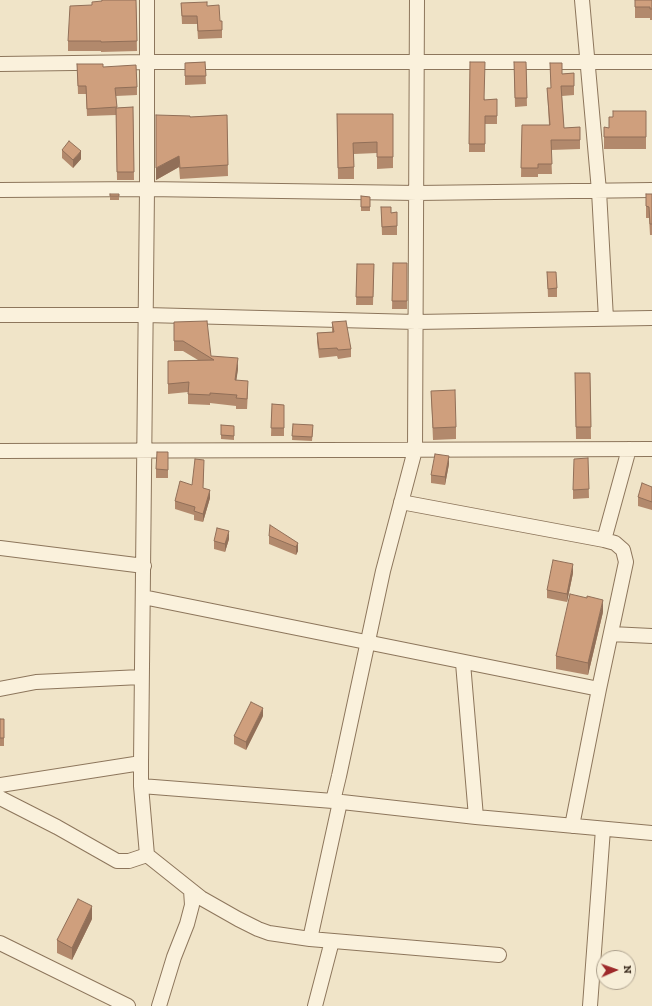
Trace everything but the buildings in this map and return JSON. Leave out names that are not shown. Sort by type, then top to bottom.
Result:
[{"type":"street","points":[[147,0],[147,189],[141,786],[148,855],[208,902],[268,933],[310,939],[499,955]]},
{"type":"street","points":[[310,939],[336,801],[339,776],[383,571],[415,450],[418,61],[417,0]]},
{"type":"street","points":[[582,0],[599,190],[606,319]]},
{"type":"street","points":[[0,64],[418,61],[652,62]]},
{"type":"street","points":[[0,190],[147,189],[417,193],[652,190]]},
{"type":"street","points":[[0,315],[146,315],[416,322],[652,318]]},
{"type":"street","points":[[604,540],[629,448]]},
{"type":"street","points":[[0,451],[652,448]]},
{"type":"street","points":[[401,502],[604,540],[615,543],[623,550],[626,562],[572,826]]},
{"type":"street","points":[[0,548],[144,566]]},
{"type":"street","points":[[143,597],[599,689]]},
{"type":"street","points":[[611,634],[652,636]]},
{"type":"street","points":[[463,662],[476,817]]},
{"type":"street","points":[[0,689],[36,682],[142,678]]},
{"type":"street","points":[[0,785],[141,763]]},
{"type":"street","points":[[141,786],[336,801],[476,817],[652,833]]},
{"type":"street","points":[[0,798],[57,827],[117,861],[129,861],[148,855]]},
{"type":"street","points":[[590,1006],[603,829]]},
{"type":"street","points":[[159,1006],[174,957],[187,924],[192,904],[191,890]]},
{"type":"street","points":[[315,1006],[332,941]]},
{"type":"street","points":[[0,943],[128,1006]]}]
